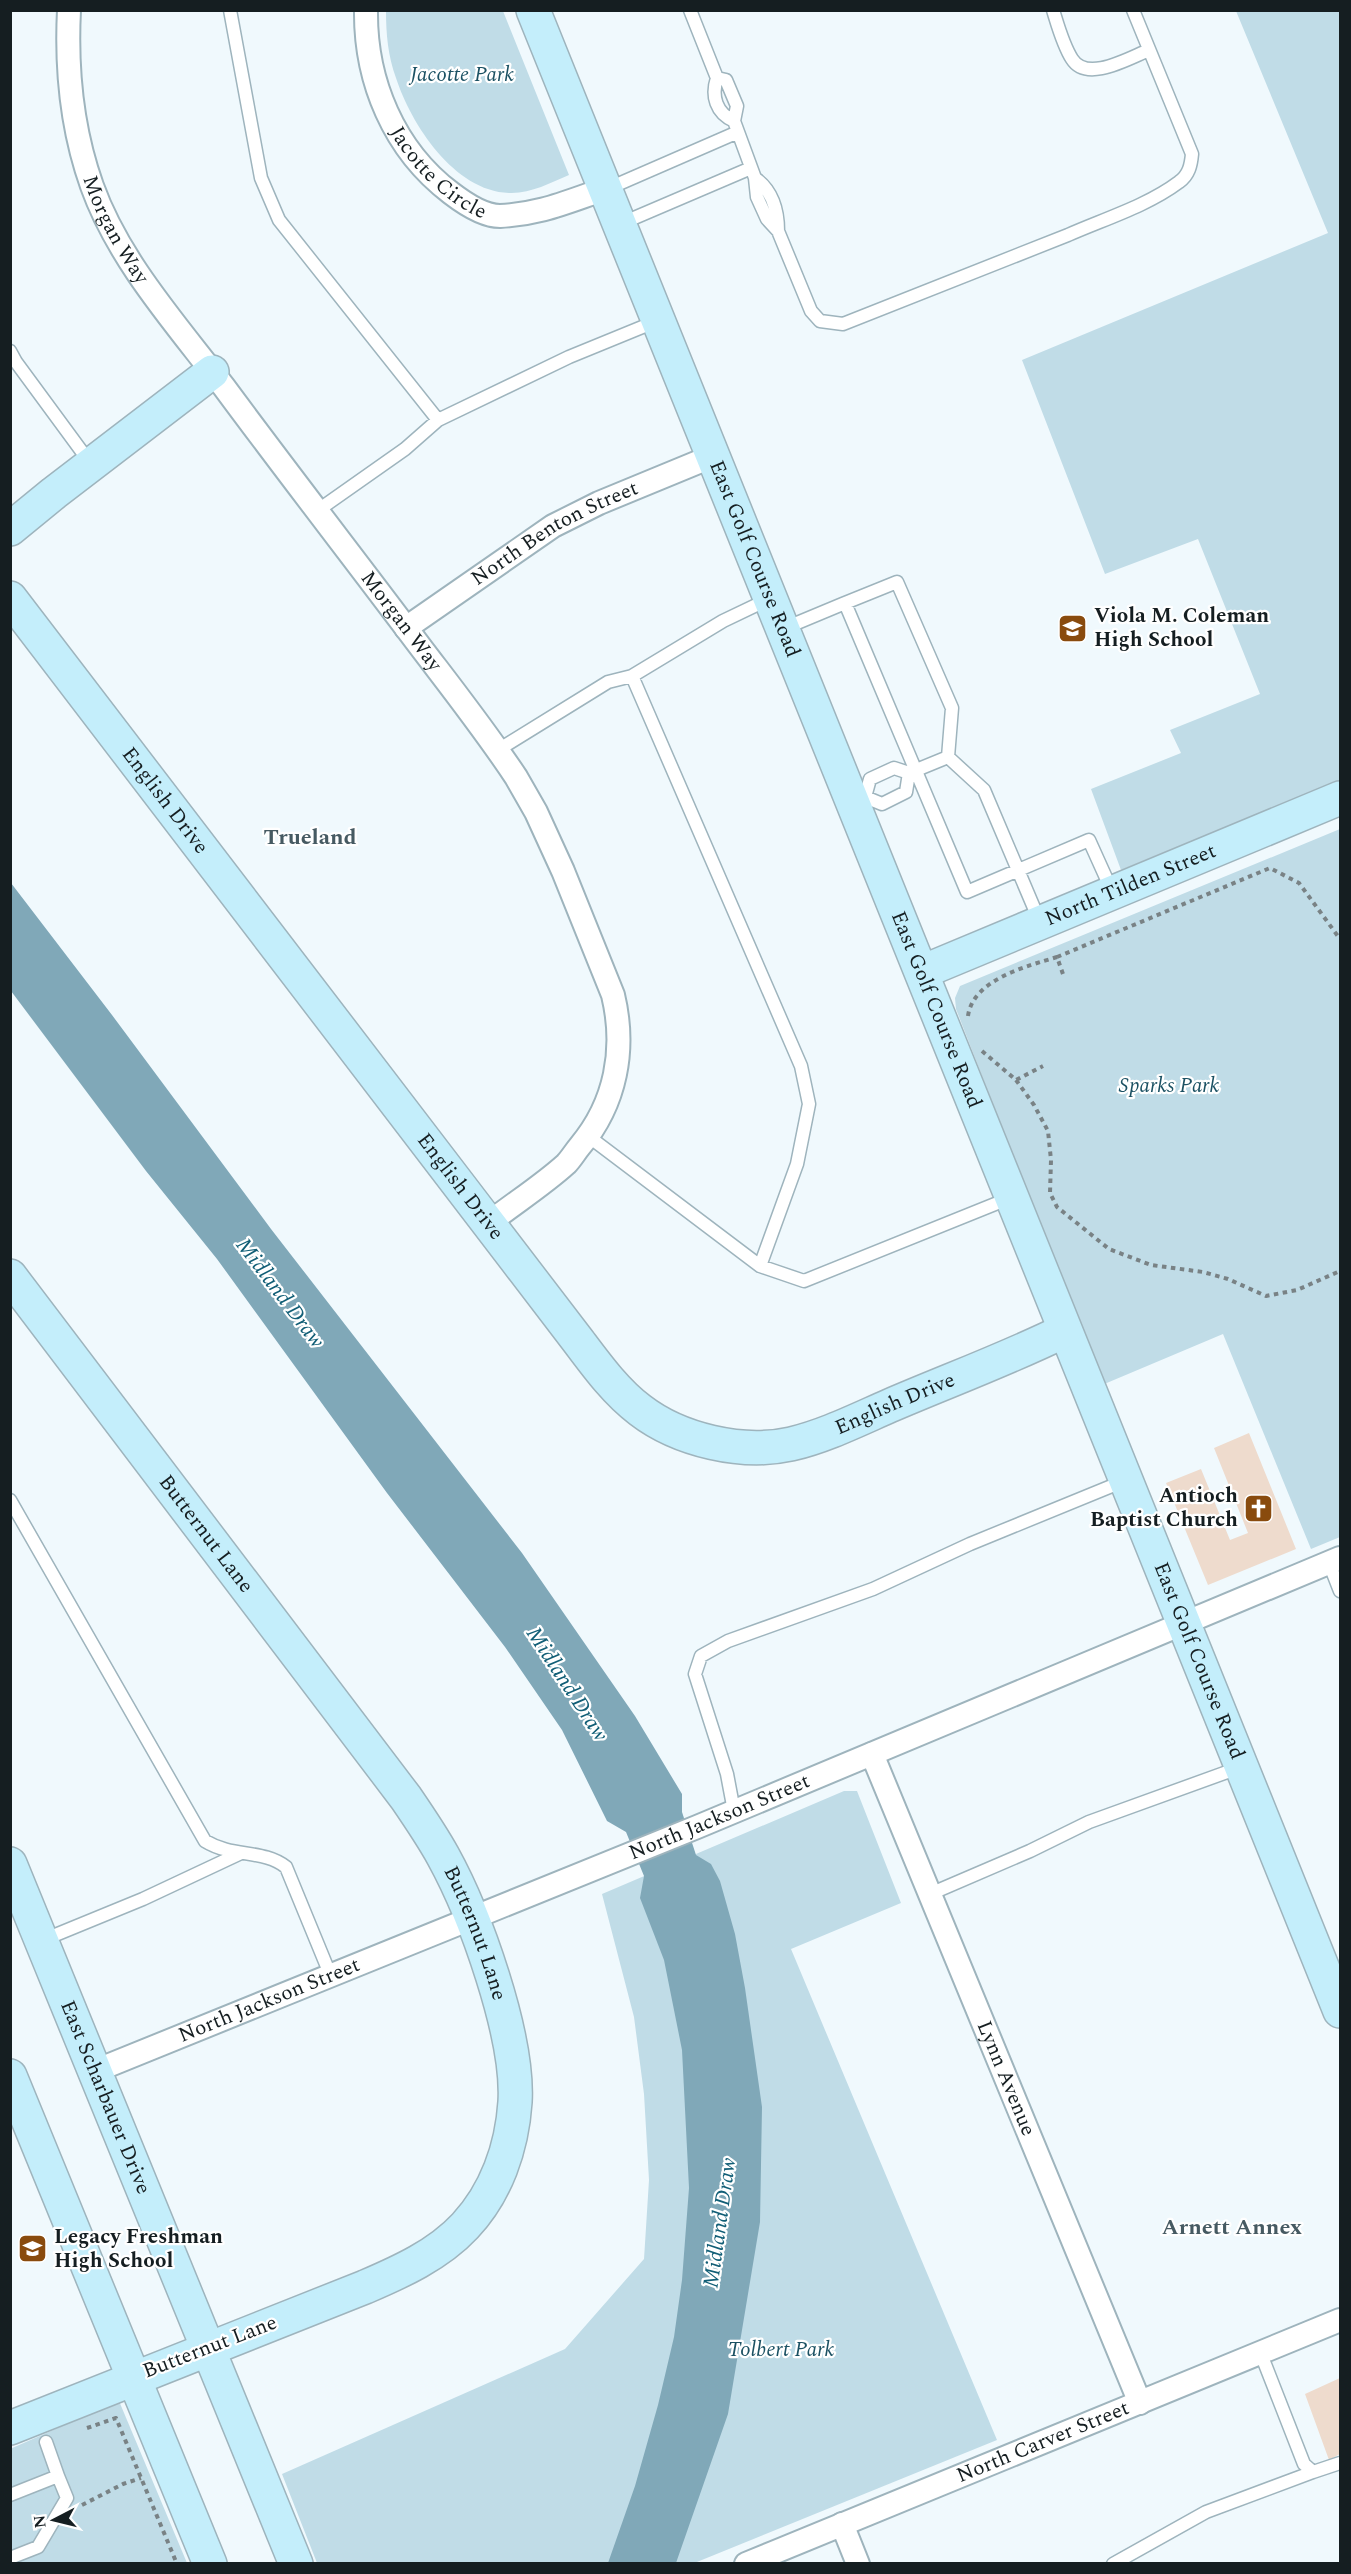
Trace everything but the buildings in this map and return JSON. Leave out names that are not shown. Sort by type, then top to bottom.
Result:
[{"type":"street","name":"Morgan Way","points":[[69,10],[67,42],[70,92],[92,186],[115,236],[142,279],[498,750],[528,796],[563,871],[613,994],[618,1016],[619,1053],[613,1087],[588,1137],[567,1163],[489,1223]]},
{"type":"street","name":"Jacotte Circle","points":[[366,10],[369,58],[389,119],[409,152],[440,185],[457,199],[473,208],[497,216],[521,215],[547,210],[605,189]]},
{"type":"street","name":"East Golf Course Road","points":[[533,10],[770,598],[859,800],[922,972],[1011,1198],[1341,2011]]},
{"type":"street","points":[[10,529],[212,372]]},
{"type":"street","name":"North Benton Street","points":[[406,628],[553,526],[599,503],[713,456]]},
{"type":"street","name":"English Drive","points":[[10,597],[591,1357],[626,1398],[640,1410],[666,1426],[718,1444],[774,1446],[803,1440],[917,1396],[1022,1352],[1064,1331]]},
{"type":"street","name":"North Tilden Street","points":[[922,972],[1341,798]]},
{"type":"street","name":"Butternut Lane","points":[[10,1276],[406,1798],[443,1857],[471,1917],[485,1955],[510,2047],[515,2088],[511,2139],[499,2174],[477,2212],[451,2239],[400,2272],[10,2428]]},
{"type":"street","name":"North Jackson Street","points":[[95,2072],[330,1974],[697,1827],[1335,1561]]},
{"type":"street","name":"Lynn Avenue","points":[[872,1754],[960,1972],[1140,2403]]},
{"type":"street","name":"East Scharbauer Drive","points":[[10,1863],[296,2564]]},
{"type":"street","points":[[10,2076],[210,2564]]},
{"type":"street","name":"North Carver Street","points":[[746,2564],[1341,2320]]},
{"type":"street","points":[[842,2524],[858,2564]]},
{"type":"lane","points":[[230,10],[261,178],[279,220],[438,420]]},
{"type":"lane","points":[[690,10],[717,78],[714,88],[718,107],[736,126]]},
{"type":"lane","points":[[1053,10],[1072,60],[1083,68],[1094,71],[1149,50]]},
{"type":"lane","points":[[717,78],[726,80],[734,99],[737,112],[736,126],[753,173],[764,184],[773,201],[778,215],[778,231],[811,311],[820,321],[843,324],[1141,203],[1179,182],[1186,175],[1191,166],[1192,154],[1133,10]]},
{"type":"lane","points":[[605,189],[736,126]]},
{"type":"lane","points":[[619,224],[753,173]]},
{"type":"lane","points":[[318,511],[405,449],[438,420],[569,357],[657,321]]},
{"type":"lane","points":[[10,351],[92,465]]},
{"type":"lane","points":[[783,629],[897,582],[952,708],[948,757]]},
{"type":"lane","points":[[498,750],[608,682],[632,676],[723,621],[770,598]]},
{"type":"lane","points":[[845,603],[913,772],[967,892],[1089,840],[1113,893]]},
{"type":"lane","points":[[632,676],[804,1076],[809,1104],[797,1164],[760,1266]]},
{"type":"lane","points":[[913,772],[906,792],[882,804],[859,800],[870,779],[894,768],[913,772],[948,757]]},
{"type":"lane","points":[[948,757],[984,790],[1041,923]]},
{"type":"lane","points":[[588,1137],[760,1266],[804,1281],[1011,1198]]},
{"type":"lane","points":[[734,1811],[727,1774],[695,1674],[701,1656],[728,1641],[873,1589],[960,1548],[1126,1481]]},
{"type":"lane","points":[[10,1500],[205,1841],[220,1850],[276,1859],[286,1867],[330,1974]]},
{"type":"lane","points":[[1335,1561],[1341,1591]]},
{"type":"lane","points":[[930,1894],[1030,1851],[1089,1822],[1242,1766]]},
{"type":"lane","points":[[42,1941],[143,1899],[242,1853]]},
{"type":"lane","points":[[1261,2354],[1305,2463],[1313,2472]]},
{"type":"lane","points":[[10,2558],[38,2547],[67,2498],[46,2442]]},
{"type":"lane","points":[[1113,2564],[1206,2512],[1341,2463]]},
{"type":"lane","points":[[10,2494],[58,2476]]},
{"type":"path","points":[[971,1023],[968,1014],[977,997],[1004,973],[1057,957],[1270,868],[1299,883],[1341,939]]},
{"type":"path","points":[[1057,957],[1064,977]]},
{"type":"path","points":[[979,1042],[982,1050],[1016,1080],[1034,1105],[1048,1131],[1051,1160],[1050,1193],[1057,1207],[1109,1250],[1151,1265],[1203,1272],[1228,1279],[1266,1296],[1297,1290],[1341,1271]]},
{"type":"path","points":[[1016,1080],[1043,1066]]},
{"type":"path","points":[[86,2428],[116,2418],[177,2564]]},
{"type":"path","points":[[78,2508],[87,2500],[141,2478]]},
{"type":"green space","name":"Jacotte Park","points":[[386,11],[503,11],[569,175],[532,190],[509,193],[489,189],[470,181],[453,168],[424,134],[403,96],[389,53]]},
{"type":"green space","points":[[1236,11],[1340,11],[1340,780],[1121,870],[1091,789],[1181,753],[1170,730],[1260,694],[1198,539],[1105,574],[1022,360],[1328,233]]},
{"type":"green space","name":"Sparks Park","points":[[1340,829],[1340,1537],[1311,1549],[1223,1334],[1102,1385],[956,1009],[955,998],[960,986]]},
{"type":"green space","name":"Tolbert Park","points":[[844,1791],[857,1791],[901,1903],[791,1949],[997,2440],[692,2564],[317,2563],[282,2474],[565,2349],[644,2259],[649,2180],[644,2094],[634,2017],[602,1894]]},
{"type":"green space","points":[[119,2401],[187,2563],[11,2563],[10,2449]]},
{"type":"water","name":"Midland Draw","points":[[11,883],[271,1229],[522,1553],[635,1716],[682,1794],[682,1812],[696,1855],[711,1864],[720,1881],[735,1934],[762,2107],[760,2222],[728,2414],[676,2563],[608,2563],[635,2486],[674,2337],[682,2280],[689,2188],[682,2050],[664,1960],[640,1898],[644,1876],[626,1832],[607,1821],[562,1730],[505,1647],[387,1493],[217,1259],[146,1171],[11,991]]},
{"type":"place","name":"Viola M. Coleman High School","points":[[1073,628]]},
{"type":"place","name":"Antioch Baptist Church","points":[[1259,1508]]},
{"type":"place","name":"Legacy Freshman High School","points":[[33,2249]]},
{"type":"district","name":"Trueland","points":[[310,837]]},
{"type":"district","name":"Arnett Annex","points":[[1232,2227]]}]
